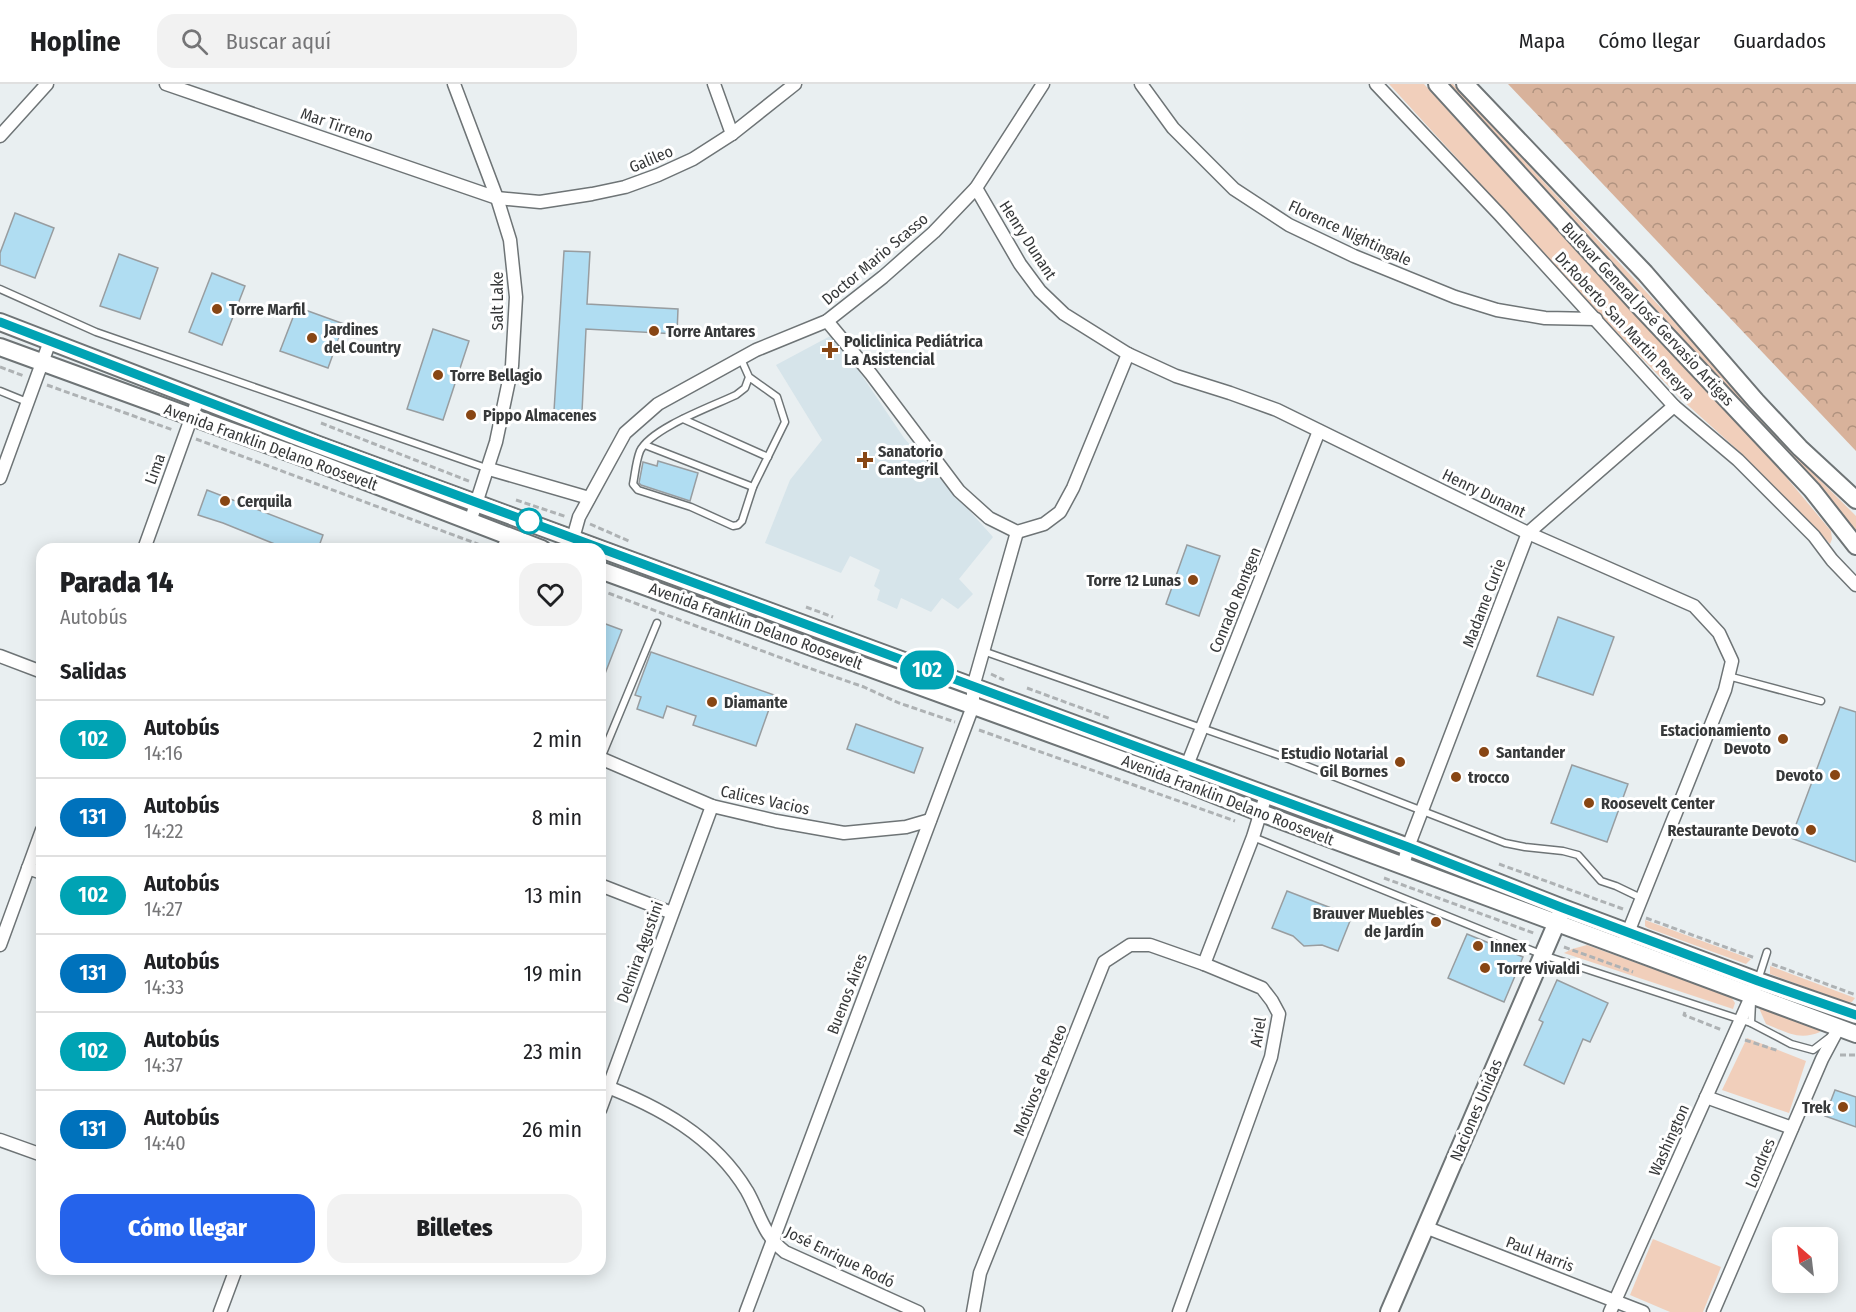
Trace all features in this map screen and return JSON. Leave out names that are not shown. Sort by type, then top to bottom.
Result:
[{"type":"main road","name":"Bulevar General José Gervasio Artigas","points":[[1437,84],[1642,309],[1812,489],[1856,546]]},
{"type":"main road","name":"Bulevar General José Gervasio Artigas","points":[[1465,84],[1645,273],[1800,448],[1856,500]]},
{"type":"main road","name":"Avenida Franklin Delano Roosevelt","points":[[0,322],[198,399],[477,502],[571,543]]},
{"type":"main road","name":"Avenida Franklin Delano Roosevelt","points":[[0,347],[470,522],[505,543]]},
{"type":"main road","name":"Avenida Franklin Delano Roosevelt","points":[[606,556],[1408,847],[1560,916]]},
{"type":"main road","name":"Avenida Franklin Delano Roosevelt","points":[[606,572],[1180,781],[1257,827],[1403,866],[1560,916],[1755,988],[1856,1034]]},
{"type":"main road","name":"Naciones Unidas","points":[[1389,1312],[1560,916]]},
{"type":"main road","name":"Avenida Franklin Delano Roosevelt","points":[[1755,988],[1855,1012]]},
{"type":"street","points":[[0,136],[47,84]]},
{"type":"street","name":"Mar Tirreno","points":[[166,84],[497,198]]},
{"type":"street","name":"Salt Lake","points":[[454,84],[497,198],[510,240],[516,297],[512,366],[489,469],[470,522]]},
{"type":"street","points":[[714,84],[732,134]]},
{"type":"street","name":"Galileo","points":[[497,198],[540,202],[626,188],[693,159],[732,134],[795,84]]},
{"type":"street","name":"Doctor Mario Scasso","points":[[571,543],[578,519],[625,433],[658,404],[756,350],[827,321],[883,277],[917,247],[976,188],[1043,84]]},
{"type":"street","name":"Florence Nightingale","points":[[1141,84],[1173,128],[1234,189],[1289,225],[1365,260],[1455,297],[1497,310],[1545,318],[1596,319]]},
{"type":"street","name":"Dr.Roberto San Martin Pereyra","points":[[1376,84],[1596,319],[1674,406],[1738,460],[1814,536],[1832,560],[1856,585]]},
{"type":"street","name":"Henry Dunant","points":[[976,188],[1020,264],[1040,291],[1064,314],[1128,354],[1176,376],[1277,410],[1528,533],[1694,606],[1719,633],[1732,662],[1725,690],[1626,939]]},
{"type":"street","points":[[827,321],[871,374],[959,491],[989,518],[1017,532],[1044,524],[1060,512],[1073,488],[1128,354]]},
{"type":"street","points":[[0,478],[50,341]]},
{"type":"street","name":"Lima","points":[[146,543],[198,399]]},
{"type":"street","name":"Madame Curie","points":[[1403,866],[1408,847],[1528,533],[1674,406]]},
{"type":"street","name":"Conrado Rontgen","points":[[1180,781],[1319,431]]},
{"type":"street","points":[[489,469],[589,498]]},
{"type":"street","name":"Buenos Aires","points":[[746,1312],[973,706],[973,687],[1017,532]]},
{"type":"street","points":[[0,656],[36,670]]},
{"type":"street","name":"Calices Vacios","points":[[606,761],[712,806],[776,821],[844,833],[906,827],[930,820]]},
{"type":"street","points":[[1204,964],[1257,827],[1266,795]]},
{"type":"street","name":"Delmira Agustini","points":[[606,1081],[712,806]]},
{"type":"street","points":[[0,945],[36,846]]},
{"type":"street","points":[[28,868],[36,871]]},
{"type":"street","points":[[606,887],[672,913]]},
{"type":"street","name":"Motivos de Proteo","points":[[973,1312],[980,1273],[1104,962],[1130,945],[1150,945],[1204,964]]},
{"type":"street","name":"Ariel","points":[[1179,1312],[1271,1057],[1280,1014],[1262,988],[1204,964]]},
{"type":"street","name":"Washington","points":[[1612,1306],[1734,1035],[1746,1022],[1755,988]]},
{"type":"street","name":"Londres","points":[[1713,1312],[1792,1128],[1839,1028]]},
{"type":"street","name":"José Enrique Rodó","points":[[606,1087],[647,1103],[691,1129],[729,1166],[747,1191],[772,1242],[785,1252],[918,1312]]},
{"type":"street","points":[[1706,1097],[1792,1128]]},
{"type":"street","points":[[0,1140],[36,1153]]},
{"type":"street","name":"Paul Harris","points":[[1425,1227],[1612,1306],[1643,1312]]},
{"type":"street","points":[[220,1312],[234,1275]]},
{"type":"lane","points":[[0,289],[96,332],[489,469]]},
{"type":"lane","points":[[741,359],[748,377],[777,397],[785,422],[753,488],[742,521],[733,526],[691,507],[638,490],[633,483],[640,450],[667,427],[736,395],[745,388],[748,377]]},
{"type":"lane","points":[[0,391],[28,403]]},
{"type":"lane","points":[[683,419],[768,457]]},
{"type":"lane","points":[[645,446],[753,488]]},
{"type":"lane","points":[[606,744],[657,623]]},
{"type":"lane","points":[[983,651],[1281,756],[1505,843],[1578,855],[1601,881],[1641,898]]},
{"type":"lane","points":[[1728,676],[1821,701]]},
{"type":"lane","points":[[1257,827],[1546,948],[1688,1004],[1746,1022],[1791,1044],[1813,1050],[1825,1042],[1855,1012]]},
{"type":"lane","points":[[1755,988],[1767,952]]},
{"type":"path","points":[[0,367],[475,543]]},
{"type":"path","points":[[606,592],[873,690],[899,703],[1257,827]]},
{"type":"path","points":[[1379,875],[1546,948],[1636,973]]},
{"type":"path","points":[[1688,1004],[1684,1015],[1787,1053]]},
{"type":"path","points":[[1825,1054],[1856,1055]]},
{"type":"shaded area","points":[[1389,84],[1424,84],[1569,243],[1762,448],[1831,531],[1830,544],[1741,453],[1681,399],[1603,318]]},
{"type":"shaded area","points":[[1448,84],[1453,84],[1716,367],[1778,438],[1856,516],[1856,533],[1810,475]]},
{"type":"shaded area","name":"Sanatorio Cantegril","points":[[834,334],[904,438],[993,537],[959,579],[973,594],[958,609],[942,598],[931,612],[901,598],[897,609],[877,600],[880,590],[874,586],[880,570],[850,556],[841,573],[765,543],[790,480],[822,440],[776,365]]},
{"type":"shaded area","points":[[1645,920],[1751,959],[1746,964],[1648,928],[1645,926]]},
{"type":"shaded area","points":[[1587,945],[1731,997],[1735,1003],[1733,1009],[1564,953]]},
{"type":"shaded area","points":[[1770,966],[1855,998],[1849,1003],[1770,974]]},
{"type":"shaded area","points":[[1759,1008],[1819,1029],[1820,1032],[1799,1036],[1786,1032],[1766,1024]]},
{"type":"shaded area","points":[[1747,1038],[1806,1061],[1789,1113],[1722,1090]]},
{"type":"shaded area","points":[[1653,1239],[1721,1267],[1703,1312],[1670,1312],[1630,1295]]},
{"type":"green space","points":[[1508,84],[1856,84],[1856,451]]},
{"type":"building","points":[[15,213],[54,228],[35,278],[0,265],[0,253]]},
{"type":"building","name":"Torre Antares","points":[[564,251],[590,252],[587,304],[678,309],[677,334],[586,329],[582,412],[554,411]]},
{"type":"building","points":[[119,254],[158,268],[140,319],[100,306]]},
{"type":"building","name":"Torre Marfil","points":[[212,273],[245,286],[222,345],[189,332]]},
{"type":"building","name":"Jardines del Country","points":[[297,307],[344,324],[328,368],[280,351]]},
{"type":"building","name":"Torre Bellagio","points":[[433,329],[469,341],[443,420],[407,409]]},
{"type":"building","points":[[658,461],[698,473],[690,501],[639,483],[643,462],[657,466]]},
{"type":"building","points":[[207,490],[323,535],[320,543],[272,543],[198,515]]},
{"type":"building","name":"Torre 12 Lunas","points":[[1187,545],[1220,556],[1199,616],[1166,604]]},
{"type":"building","points":[[1558,617],[1614,637],[1593,695],[1537,676]]},
{"type":"building","points":[[606,624],[622,630],[606,671]]},
{"type":"building","points":[[651,652],[774,695],[756,746],[693,725],[696,716],[667,706],[663,718],[637,709],[641,697],[635,695]]},
{"type":"building","name":"Devoto","points":[[1840,707],[1856,712],[1856,862],[1791,838]]},
{"type":"building","points":[[856,724],[923,748],[914,773],[847,749]]},
{"type":"building","name":"Roosevelt Center","points":[[1572,765],[1628,784],[1607,842],[1551,823]]},
{"type":"building","points":[[1287,891],[1352,916],[1338,951],[1322,945],[1304,946],[1293,936],[1272,928]]},
{"type":"building","name":"Torre Vivaldi","points":[[1467,934],[1523,957],[1504,1002],[1448,978]]},
{"type":"building","points":[[1557,980],[1608,1003],[1590,1042],[1583,1039],[1564,1084],[1524,1065],[1543,1022],[1539,1020]]},
{"type":"building","name":"Trek","points":[[1835,1090],[1856,1097],[1856,1127],[1825,1116]]},
{"type":"bus line","name":"102","points":[[0,322],[198,399],[588,543]]},
{"type":"bus line","name":"102","points":[[606,550],[1408,847],[1758,981],[1856,1015]]},
{"type":"place","name":"Torre Marfil","points":[[217,309]]},
{"type":"place","name":"Torre Antares","points":[[654,331]]},
{"type":"place","name":"Jardines del Country","points":[[312,338]]},
{"type":"place","name":"Policlinica Pediátrica La Asistencial","points":[[830,350]]},
{"type":"place","name":"Torre Bellagio","points":[[438,375]]},
{"type":"place","name":"Pippo Almacenes","points":[[471,415]]},
{"type":"place","name":"Sanatorio Cantegril","points":[[865,460]]},
{"type":"place","name":"Cerquila","points":[[225,501]]},
{"type":"place","name":"Torre 12 Lunas","points":[[1193,580]]},
{"type":"place","name":"Diamante","points":[[712,702]]},
{"type":"place","name":"Estacionamiento Devoto","points":[[1783,739]]},
{"type":"place","name":"Santander","points":[[1484,752]]},
{"type":"place","name":"Estudio Notarial Gil Bornes","points":[[1400,762]]},
{"type":"place","name":"Devoto","points":[[1835,775]]},
{"type":"place","name":"trocco","points":[[1456,777]]},
{"type":"place","name":"Roosevelt Center","points":[[1589,803]]},
{"type":"place","name":"Restaurante Devoto","points":[[1811,830]]},
{"type":"place","name":"Brauver Muebles de Jardín","points":[[1436,922]]},
{"type":"place","name":"Innex","points":[[1478,946]]},
{"type":"place","name":"Torre Vivaldi","points":[[1485,968]]},
{"type":"place","name":"Trek","points":[[1843,1107]]}]
